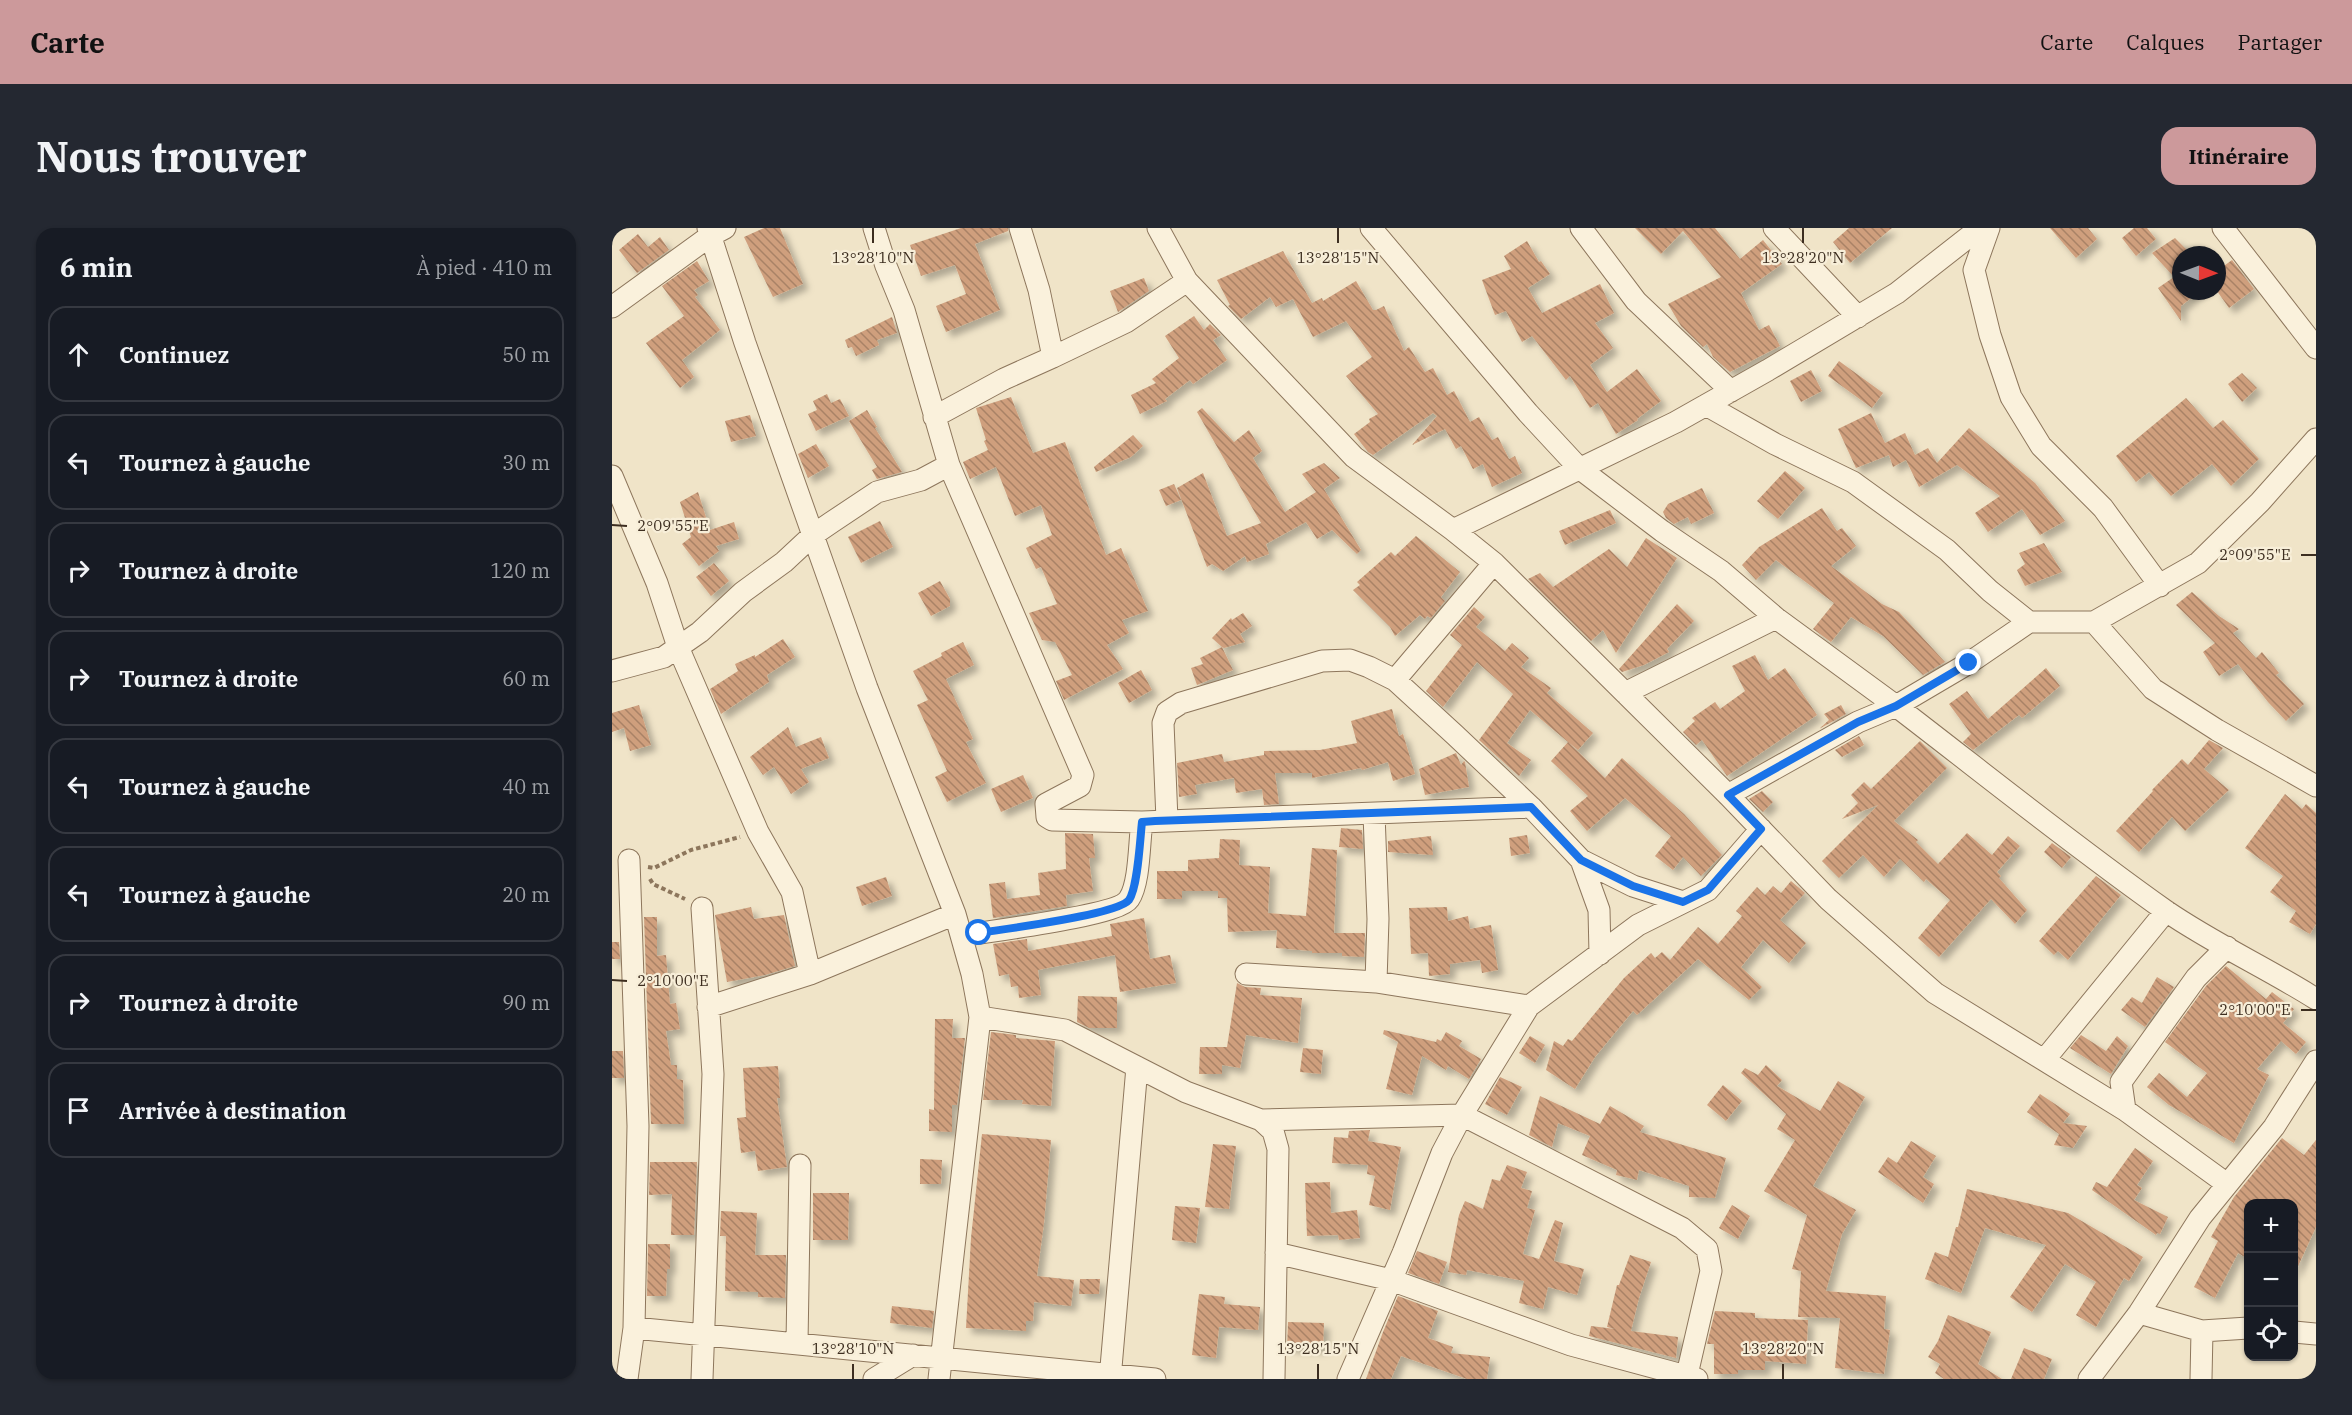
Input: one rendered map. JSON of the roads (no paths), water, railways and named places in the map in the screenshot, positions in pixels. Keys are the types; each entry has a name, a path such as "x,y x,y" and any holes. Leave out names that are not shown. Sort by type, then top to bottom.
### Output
{"street":[{"path":"874,228 904,310 949,465 1083,775 1080,786 1046,804 1047,817 1052,820 1142,822 1531,807"},
{"path":"1020,228 1039,290 1053,357"},
{"path":"1158,228 1187,281 1354,457 1494,563 1728,795 1828,899 1935,993 2125,1110 2227,1184"},
{"path":"1371,228 1528,413 1579,468 1662,531 1721,571 1776,618 2166,911 2211,940 2316,999"},
{"path":"1581,228 1636,301 1731,391"},
{"path":"1774,228 1858,317"},
{"path":"1453,530 1731,391 1897,293 1980,228"},
{"path":"1989,228 1974,270 1990,335 2012,397 2041,446 2103,508 2160,586"},
{"path":"2223,228 2316,348"},
{"path":"612,307 714,231 745,343 867,688 962,936 981,1017 939,1379"},
{"path":"934,417 1004,379 1126,322 1187,281"},
{"path":"1706,405 1775,444 1853,482 1947,550 1990,591 2029,622"},
{"path":"1728,795 1858,722 1896,706 1969,663 2029,622 2094,622 2198,563 2260,502 2316,439"},
{"path":"612,671 664,657 700,633 743,592 784,562 813,535 877,492 921,480 949,465"},
{"path":"612,476 657,583 678,648 758,832 792,892 810,974"},
{"path":"1395,680 1494,563"},
{"path":"1625,693 1776,618"},
{"path":"2094,622 2153,689 2217,730 2316,786"},
{"path":"1167,820 1163,723 1167,712 1181,703 1322,661 1350,660 1395,680 1531,807 1581,860 1633,886 1683,902"},
{"path":"1374,814 1378,919 1376,982"},
{"path":"962,936 1071,918 1119,907 1129,900 1135,882 1142,822"},
{"path":"1348,1379 1442,1153 1462,1115 1529,1006 1638,925 1708,890 1761,829"},
{"path":"1581,860 1599,910 1600,954"},
{"path":"627,1379 621,1354 634,1328 638,1126 633,863"},
{"path":"702,908 713,1074 702,1379"},
{"path":"2045,1059 2166,911"},
{"path":"708,1007 810,974 955,914"},
{"path":"2125,1110 2121,1082 2196,978 2227,947"},
{"path":"1246,975 1376,982 1529,1006"},
{"path":"981,1017 1065,1030 1186,1092 1261,1120 1462,1115 1682,1228 1707,1249 1711,1271 1690,1378 1570,1345 1391,1280 1276,1253"},
{"path":"2089,1379 2139,1313 2200,1218 2274,1127 2316,1061"},
{"path":"1111,1376 1137,1067"},
{"path":"1261,1120 1273,1131 1278,1149 1274,1379"},
{"path":"797,1343 800,1165"},
{"path":"2139,1313 2202,1330 2244,1328"},
{"path":"634,1328 1155,1379"},
{"path":"2201,1379 2202,1330"},
{"path":"2298,1332 2316,1334"},
{"path":"874,1379 913,1354"}]}
